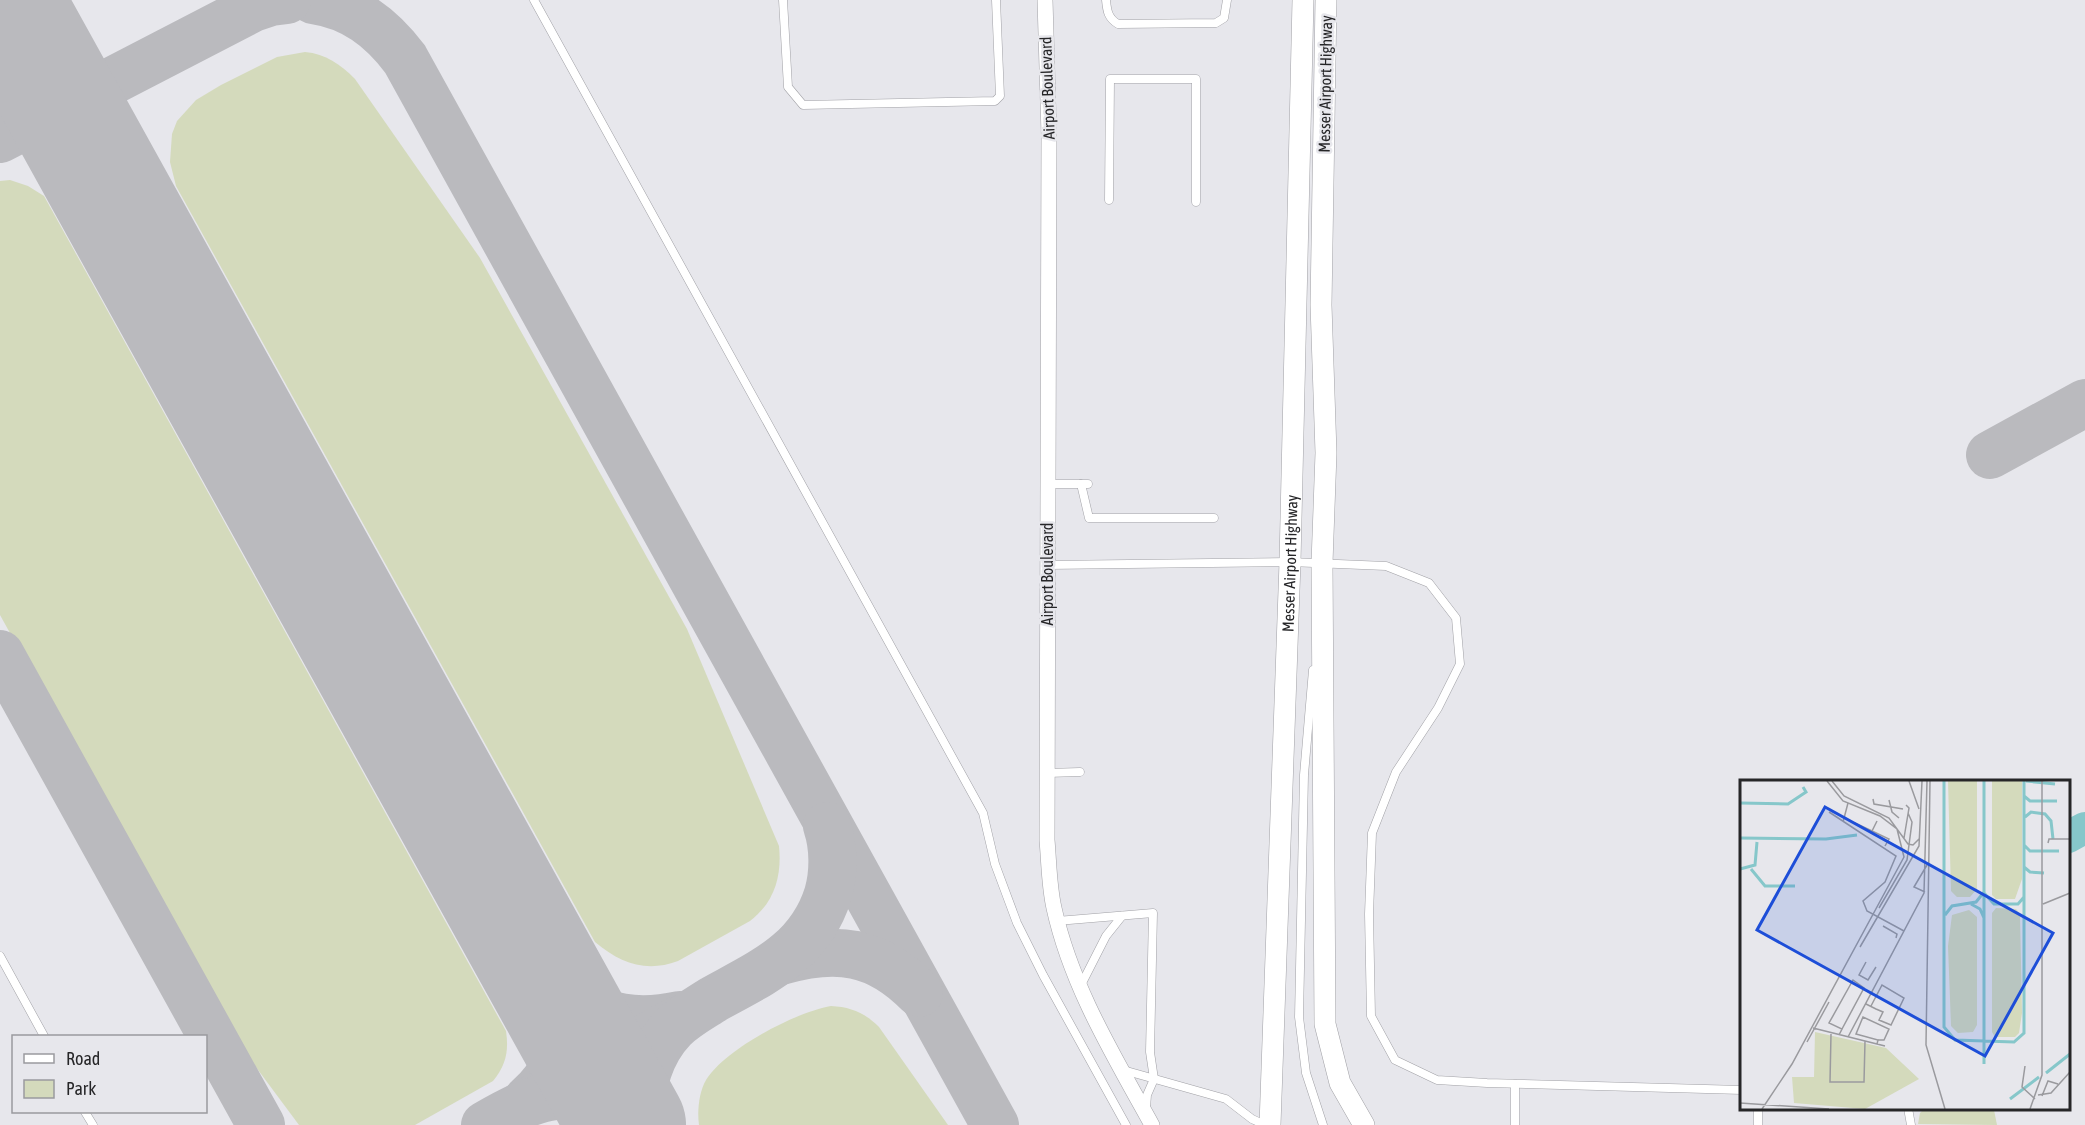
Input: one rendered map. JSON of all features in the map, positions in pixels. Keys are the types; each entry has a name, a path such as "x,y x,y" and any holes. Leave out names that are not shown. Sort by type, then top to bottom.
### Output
{"main road":[{"name":"Messer Airport Highway","path":"1270,1125 1290,562 1303,0"},
{"name":"Messer Airport Highway","path":"1326,0 1321,305 1326,453 1322,563 1325,1024 1340,1083 1364,1125"}],"street":[{"name":"Airport Boulevard","path":"1045,0 1049,135 1047,840 1053,907 1089,1009 1149,1119"}],"lane":[{"path":"534,0 983,813 995,864 1017,923 1043,975 1126,1125"},
{"path":"783,0 788,87 803,105 995,101 1000,96 996,0"},
{"path":"1106,0 1110,20 1118,24 1216,23 1224,18 1227,0"},
{"path":"1109,200 1110,79 1196,79 1196,202"},
{"path":"1048,484 1084,484 1089,518 1214,518"},
{"path":"1047,565 1290,562 1386,566 1429,583 1456,618 1460,664 1438,708 1396,771 1372,833 1369,914 1371,1016 1395,1060 1437,1080 1740,1090"},
{"name":"Messer Airport Highway","path":"1322,563 1304,775 1299,1017 1306,1073 1323,1125"},
{"path":"1047,773 1080,772"},
{"path":"1057,921 1153,913 1150,1052 1154,1079 1147,1095 1149,1119"},
{"path":"1080,986 1106,936 1122,916"},
{"path":"0,956 43,1035"},
{"path":"1121,1070 1226,1099 1251,1119 1265,1125"},
{"path":"1515,1084 1515,1125"},
{"path":"1908,1110 1911,1125"}],"green space":[{"path":"305,52 320,55 332,61 355,79 480,258 687,629 779,846 778,877 771,897 759,914 678,961 655,966 634,964 614,956 595,942 176,186 170,162 172,134 177,121 196,100 277,57"},
{"path":"10,180 28,186 44,196 506,1031 505,1058 493,1081 415,1125 299,1125 235,1039 0,615 0,181"},
{"path":"831,1006 857,1012 879,1027 948,1125 699,1125 699,1102 702,1090 715,1068 762,1034 799,1016"},
{"path":"1923,1110 1994,1110 1997,1125 1918,1124 1920,1113"}],"waterway":[{"path":"2070,836 2085,828"}],"taxiway":[{"path":"0,139 253,8 287,0"},
{"path":"313,0 341,7 365,20 386,37 405,59 995,1125"},
{"path":"1990,455 2085,403"},
{"path":"0,654 261,1125"},
{"path":"639,1125 641,1099 647,1073 664,1038 682,1020 698,1009 783,958 797,946 820,914 828,894 832,869 832,851 827,826"},
{"path":"781,961 820,953 855,955 887,968 919,993"},
{"path":"540,967 571,995 603,1012 638,1019 680,1015"},
{"path":"528,1099 546,1079 557,1057 562,1033 561,1006"},
{"path":"522,1105 678,1020"},
{"path":"485,1125 521,1106 555,1096 571,1096 588,1101 605,1110 623,1125"}],"runway":[{"path":"4,0 627,1125"}]}
